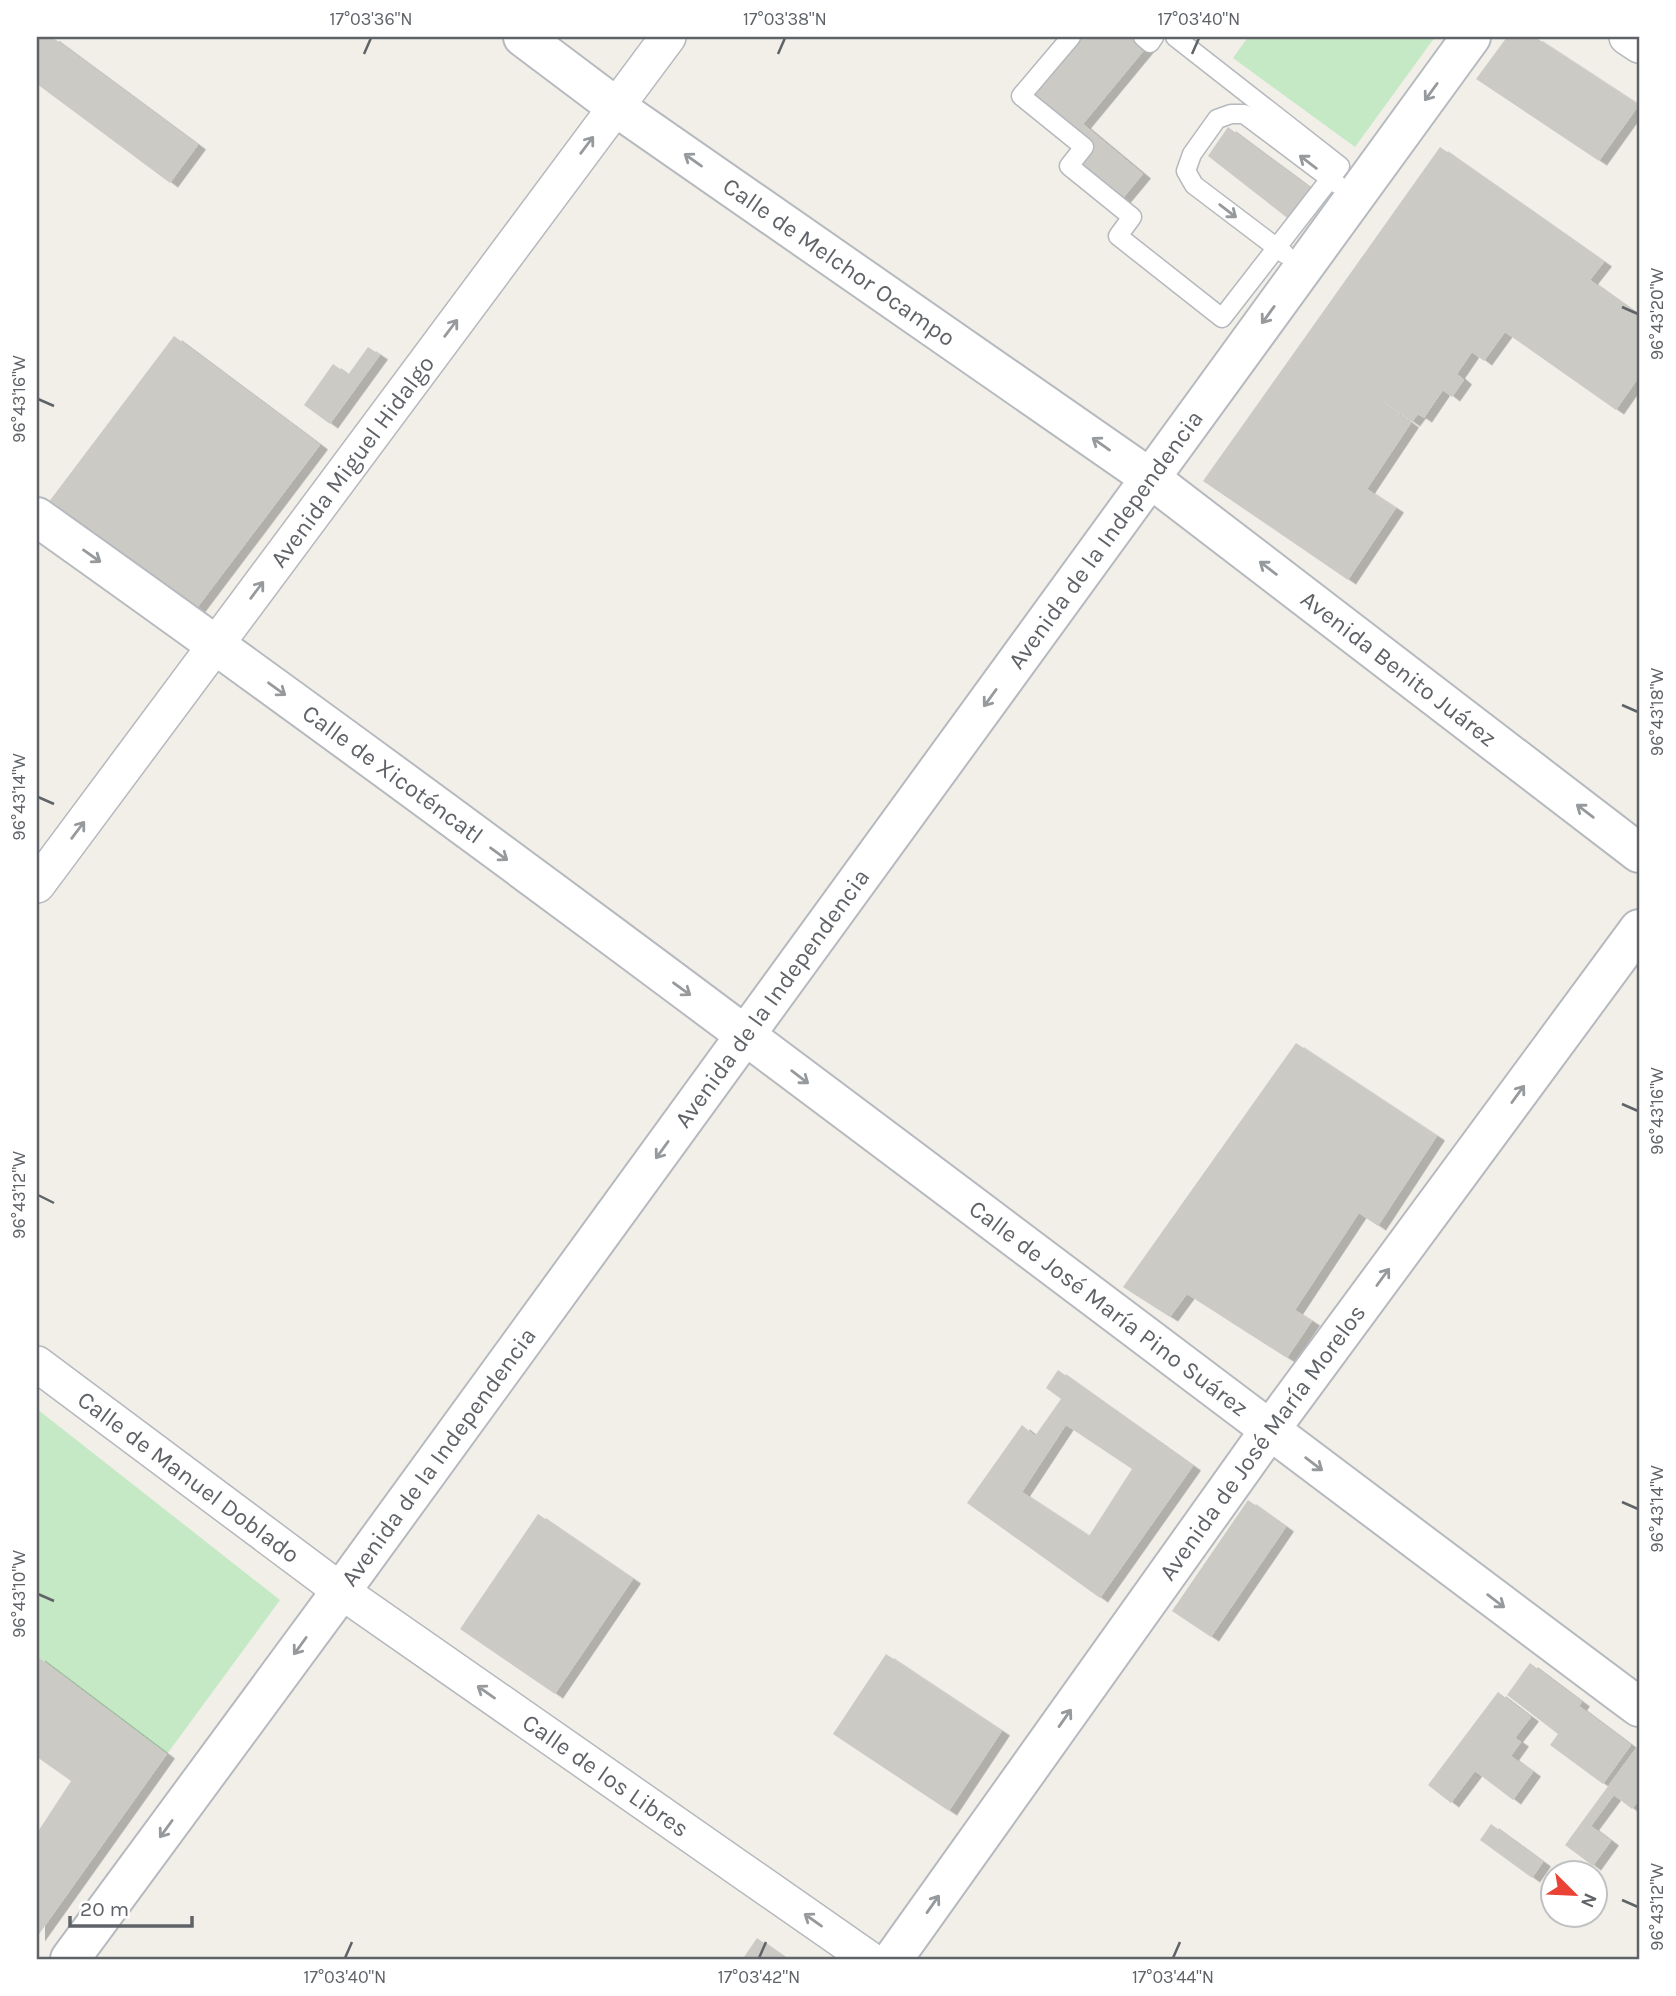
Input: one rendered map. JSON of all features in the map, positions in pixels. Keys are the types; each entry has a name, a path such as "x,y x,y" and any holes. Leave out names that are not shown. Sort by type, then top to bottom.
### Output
{"main road":[{"name":"Calle de Melchor Ocampo","path":"523,37 616,107 1153,480"},
{"name":"Avenida de la Independencia","path":"70,1959 1153,480 1297,262 1471,37"},
{"name":"Avenida Benito Juárez","path":"1153,480 1639,853"},
{"name":"Calle de Xicoténcatl","path":"37,517 217,645 746,1035"},
{"name":"Avenida de José María Morelos","path":"893,1959 1269,1431 1639,929"},
{"name":"Calle de José María Pino Suárez","path":"746,1035 1639,1707"}],"street":[{"name":"Avenida Miguel Hidalgo","path":"37,885 668,37"},
{"path":"1627,37 1639,45"},
{"name":"Calle de Manuel Doblado","path":"37,1364 341,1591"},
{"name":"Calle de los Libres","path":"341,1591 869,1959"}],"lane":[{"path":"1070,37 1021,96 1084,147 1069,166 1132,218 1118,236 1222,318 1297,262 1194,185 1186,171 1192,154 1217,119 1231,114 1244,114 1349,193"},
{"path":"1143,37 1150,43 1154,37"},
{"path":"1175,37 1340,166 1349,193"}],"green space":[{"path":"1248,37 1435,37 1355,147 1233,58"},
{"path":"37,1409 280,1600 167,1754 37,1656"}],"building":[{"path":"37,37 52,37 198,145 170,183 37,84"},
{"path":"1072,37 1142,37 1150,43 1083,124 1143,174 1118,204 1071,164 1086,147 1023,95"},
{"path":"1507,37 1535,37 1639,105 1599,161 1476,79"},
{"path":"1228,127 1317,193 1295,224 1208,156"},
{"path":"1440,147 1604,262 1590,280 1639,315 1639,377 1616,410 1505,332 1484,361 1472,352 1457,374 1464,380 1452,397 1443,390 1424,418 1418,414 1412,422 1342,372 1411,423 1367,489 1396,508 1348,580 1203,481"},
{"path":"174,336 320,445 191,616 45,507"},
{"path":"368,347 380,355 330,424 304,405 333,364 348,375"},
{"path":"1296,1043 1437,1136 1378,1226 1359,1213 1295,1310 1312,1321 1287,1358 1187,1294 1170,1317 1123,1287"},
{"path":"1058,1370 1193,1466 1100,1598 967,1503 1022,1425 1035,1436 1061,1399 1046,1388","holes":["1066,1425 1132,1469 1089,1536 1022,1492"]},
{"path":"1248,1500 1286,1527 1211,1637 1172,1611"},
{"path":"538,1514 633,1579 555,1694 460,1629"},
{"path":"886,1654 1002,1731 949,1811 833,1734"},
{"path":"37,1656 167,1754 37,1937 37,1833 71,1781 37,1757"},
{"path":"1530,1663 1582,1702 1579,1706 1631,1745 1603,1784 1550,1745 1558,1734 1507,1695"},
{"path":"1498,1692 1531,1717 1515,1738 1521,1742 1511,1756 1533,1772 1513,1800 1475,1771 1451,1803 1428,1785"},
{"path":"1636,1748 1639,1751 1639,1800 1632,1809 1614,1795 1591,1826 1611,1841 1597,1860 1585,1860 1565,1845"},
{"path":"1491,1824 1540,1860 1540,1866 1532,1878 1480,1840"},
{"path":"757,1938 787,1959 744,1957"}]}
